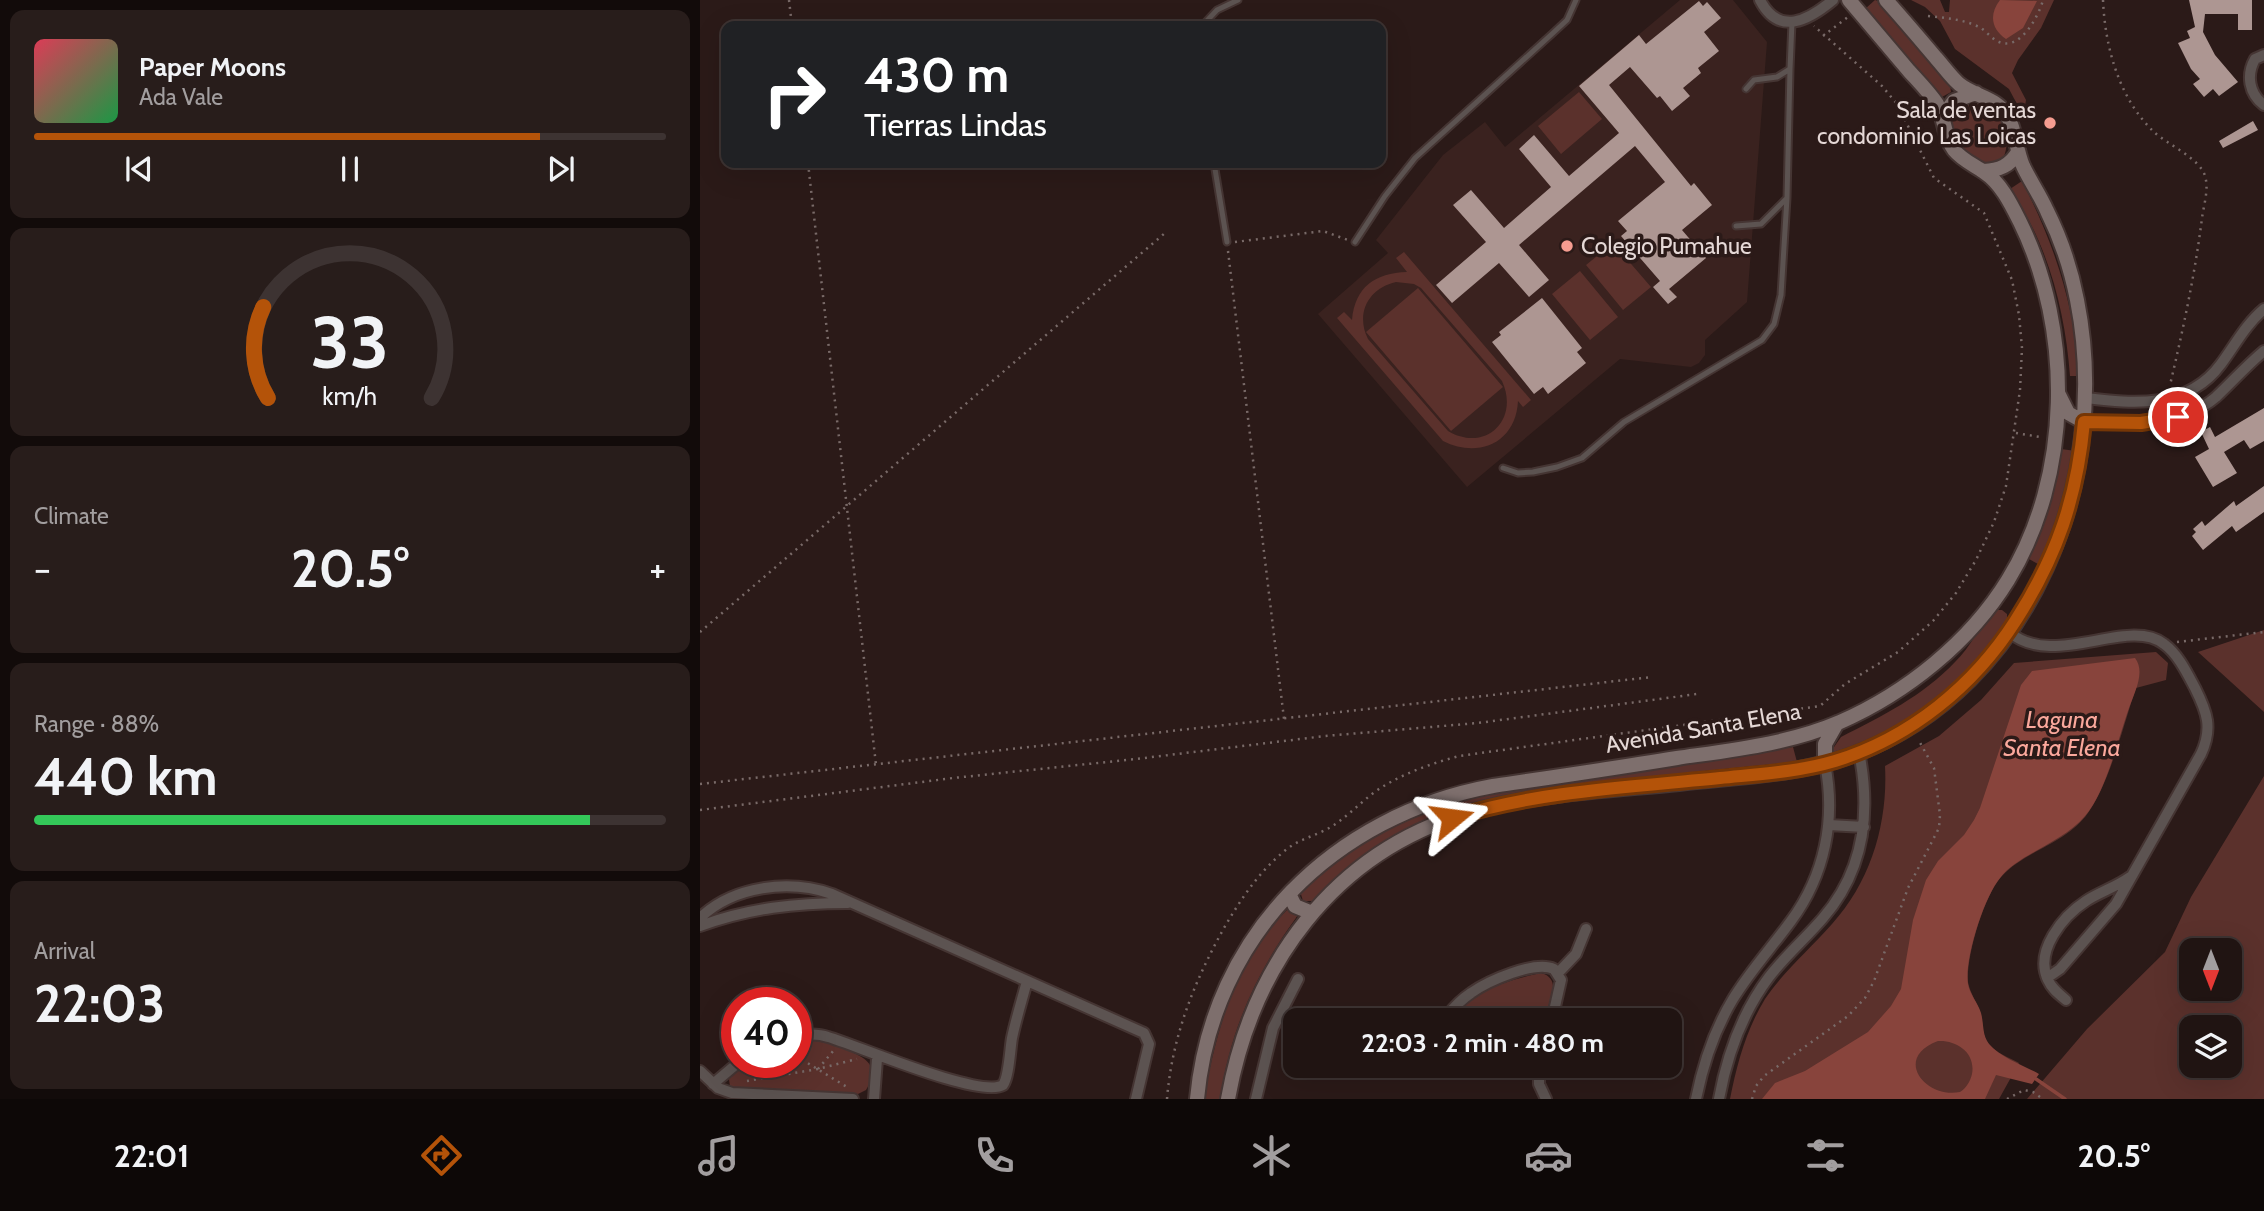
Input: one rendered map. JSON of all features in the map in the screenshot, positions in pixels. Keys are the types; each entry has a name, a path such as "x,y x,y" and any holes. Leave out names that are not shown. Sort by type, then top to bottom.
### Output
{"street":[{"path":"1760,0 1772,16 1792,22 1807,19 1833,0"},
{"name":"Avenida Santa Elena","path":"1197,1099 1206,1045 1227,984 1241,956 1289,894 1314,869 1351,841 1390,818 1437,799 1484,787 1743,749 1797,737 1837,723 1877,704 1923,672 1962,638 2001,592 2032,529 2049,473 2055,440 2057,390 2053,332 2037,262 2008,200 1996,181 1954,150 1942,117 1931,97 1849,0"},
{"name":"Avenida Santa Elena","path":"1228,1099 1239,1048 1262,988 1283,951 1312,913 1349,877 1379,854 1415,833 1472,812 1548,797 1790,771 1825,764 1859,752 1903,731 1941,704 1981,668 2009,632 2039,583 2068,513 2078,471 2084,422 2084,349 2071,274 2055,227 2018,152 2013,129 2004,111 1996,103 1954,79 1886,0"},
{"path":"2264,55 2255,59 2250,72 2251,90 2264,104"},
{"path":"1942,117 1954,101 1976,93"},
{"path":"1983,171 2000,169 2018,152"},
{"path":"2086,398 2150,403 2182,395 2209,377 2245,328 2264,309"},
{"path":"2057,390 2068,413 2084,422 2141,423 2188,414 2215,398 2264,351"},
{"path":"2015,568 2029,571 2039,583"},
{"path":"2001,592 2007,604 2022,611"},
{"path":"2009,632 2020,640 2039,646 2062,646 2141,636 2164,643 2181,663 2195,688 2208,722 2208,735 2201,754 2116,904 2060,969 2047,978"},
{"path":"1696,1099 1709,1051 1724,1016 1744,981 1806,897 1823,857 1829,825 1830,799 1825,744 1837,723"},
{"path":"1719,1099 1731,1050 1748,1011 1770,976 1838,899 1855,864 1864,827 1865,792 1859,752"},
{"path":"1829,825 1864,827"},
{"path":"2066,1000 2056,992 2047,978 2045,968 2046,957 2060,925 2089,899 2132,875"},
{"path":"700,918 733,896 770,888 812,888 832,894 1144,1033 1149,1044 1136,1099"},
{"path":"1289,894 1294,906 1312,913"},
{"path":"700,926 726,916 776,906 850,903"},
{"path":"1558,973 1576,954 1586,929"},
{"path":"1458,1008 1465,997 1493,981 1538,966 1549,967 1558,973 1561,984 1555,1008"},
{"path":"1256,1099 1273,1028 1298,979"},
{"path":"812,1034 839,1041 874,1058 944,1085 1002,1092 1014,1028 1027,981"},
{"path":"874,1058 874,1099"},
{"path":"700,1071 723,1091 732,1093 853,1099"},
{"path":"713,1084 721,1077"},
{"path":"1539,1078 1546,1099"}],"lane":[{"path":"1207,21 1217,10 1238,0"},
{"path":"1355,242 1385,195 1415,158 1567,20 1576,0"},
{"path":"1503,468 1518,473 1533,472 1582,458 1624,422 1762,340 1774,324 1781,295 1787,198 1792,22"},
{"path":"1746,89 1754,80 1777,77 1790,69"},
{"path":"1215,168 1227,242"},
{"path":"1736,226 1761,224 1787,198"}],"path":[{"path":"789,0 791,21"},
{"path":"1928,16 1954,19 1978,26 1998,42 2010,42 2030,28 2039,14 2043,0"},
{"path":"2103,0 2115,71 2126,95 2154,132 2201,166 2205,176 2207,191 2199,247 2168,392"},
{"path":"1824,36 1847,18"},
{"path":"1167,1099 1176,1042 1191,992 1247,890 1285,851 1332,826 1383,786 1434,764 1482,751 1820,706 1845,684 1898,652 1944,608 1976,560 1994,522 2006,486 2022,369 2019,314 2006,264 1987,217 1979,208 1934,178 1897,104 1807,19"},
{"path":"809,168 876,765"},
{"path":"1284,719 1227,242 1259,241 1323,231 1355,242"},
{"path":"700,632 1164,233"},
{"path":"2015,432 2042,437"},
{"path":"2164,643 2264,632"},
{"path":"700,784 1652,677"},
{"path":"700,810 1325,736 1478,723 1697,694"},
{"path":"1794,711 1797,737"},
{"path":"1752,1099 1756,1086 1764,1076 1848,1017 1865,998 1874,981 1908,888 1939,828 1934,768 1918,739"},
{"path":"818,1069 839,1041"},
{"path":"740,1082 874,1058"},
{"path":"812,1065 847,1087"},
{"path":"2007,1099 2024,1090 2043,1099"}],"shaded area":[{"name":"Colegio Pumahue","path":"1680,0 1733,0 1767,42 1747,302 1705,340 1705,355 1699,363 1691,367 1620,359 1467,487 1318,314 1388,253 1376,240 1443,155 1485,122 1505,147"},
{"path":"1875,0 1881,2 1950,84 1951,92 1942,97 1938,95 1869,14 1865,9"},
{"path":"1911,0 1940,0 1945,12 1949,12 1950,0 2054,0 2041,28 2012,73 2026,100 2025,106 2019,108 2009,89 1955,49 1940,21 1925,7"},
{"path":"1579,92 1602,119 1561,154 1538,126"},
{"path":"1973,101 1991,109 2002,123 2007,140 2003,159 1993,162 1972,157 1957,140 1953,130 1954,109"},
{"path":"2022,181 2044,228 2061,276 2073,325 2079,376 2070,376 2059,302 2044,255 2035,232 2010,189"},
{"path":"1613,243 1651,287 1623,310 1586,265"},
{"path":"1404,252 1531,400 1523,407 1518,401 1516,416 1510,428 1493,444 1469,448 1443,441 1337,318 1344,312 1352,320 1357,299 1376,279 1407,272 1396,258","holes":["1396,282 1414,284 1421,288 1502,381 1506,395 1503,420 1496,429 1486,435 1462,437 1448,431 1368,339 1363,320 1364,311 1372,296 1378,290"]},
{"path":"1580,271 1618,317 1590,340 1552,294"},
{"path":"1418,288 1503,387 1451,431 1366,332"},
{"path":"2061,449 2076,451 2064,503 2044,558 2038,564 2029,559 2050,502"},
{"path":"1996,610 2007,614 2007,620 1975,663 1951,687 1903,723 1867,742 1833,753 1841,737 1901,704 1943,674 1961,656"},
{"path":"2264,630 2264,712 2198,652"},
{"path":"2156,652 2168,663 2166,680 2136,688 2103,786 2088,813 2069,832 2022,860 2002,876 1989,897 1977,927 1968,982 1980,1012 1984,1036 1998,1052 2019,1063 1999,1099 1730,1099 1743,1048 1765,999 1846,907 1867,870 1880,830 1885,766 1939,736 1981,700 2014,663"},
{"path":"1793,747 1797,762 1610,783 1510,798 1453,810 1417,823 1388,839 1354,864 1312,901 1303,901 1300,891 1326,868 1362,842 1419,813 1472,797"},
{"path":"2264,776 2264,1099 2027,1099 2087,1029 2165,952 2191,897"},
{"path":"1288,909 1293,909 1298,915 1270,958 1247,1002 1231,1048 1220,1099 1204,1099 1222,1022 1241,973 1254,950"},
{"path":"1541,973 1548,976 1553,987 1548,1008 1462,1008 1473,997 1508,982"},
{"path":"812,1039 845,1049 865,1059 872,1074 866,1090 858,1094 730,1087 729,1079 812,1078"}],"water":[{"path":"2000,0 2037,1 2023,28 2006,39 1997,31 1993,21 1996,5"},
{"name":"Laguna Santa Elena","path":"2135,658 2139,670 2136,689 2111,765 2092,806 2075,826 2018,862 2000,878 1988,899 1972,945 1968,984 1981,1013 1987,1041 2012,1061 2039,1074 2032,1084 1996,1075 1985,1099 1762,1099 1775,1083 1805,1071 1868,1032 1891,1006 1901,989 1913,920 1926,880 1938,861 1964,835 1974,820 2021,685 2032,671","holes":["1938,1041 1964,1049 1971,1060 1971,1077 1960,1092 1947,1093 1936,1089 1919,1076 1916,1066 1917,1057 1924,1048"]}],"building":[{"path":"2189,0 2252,0 2252,30 2238,30 2238,14 2205,14 2203,32 2215,55 2238,82 2219,96 2213,89 2204,97 2193,84 2200,79 2191,69 2178,43 2190,38 2187,31 2195,27"},
{"path":"1699,1 1703,6 1707,2 1721,18 1704,32 1719,51 1698,68 1701,73 1683,88 1690,96 1672,111 1630,67 1609,85 1691,186 1694,183 1712,205 1682,230 1706,258 1669,289 1677,297 1668,304 1653,287 1660,281 1621,236 1627,231 1618,221 1665,182 1635,146 1519,245 1549,280 1529,297 1499,263 1452,303 1436,285 1486,242 1453,205 1471,190 1504,228 1551,187 1519,149 1534,135 1569,176 1619,133 1579,86 1639,35 1646,44"},
{"path":"2253,121 2258,130 2223,148 2219,141"},
{"path":"1542,298 1582,348 1577,352 1586,363 1548,394 1543,387 1534,394 1492,342 1501,335 1499,332"},
{"path":"2264,408 2264,441 2250,449 2244,440 2224,452 2237,473 2213,487 2195,457 2209,449 2201,432 2210,427 2215,437"},
{"path":"2264,486 2264,512 2236,532 2232,526 2203,550 2192,536 2196,532 2193,529 2202,521 2205,526 2234,501 2236,506"}],"waterway":[{"path":"2036,1079 2065,1099"}],"place":[{"name":"Sala de ventas condominio Las Loicas","path":"2050,123"},
{"name":"Colegio Pumahue","path":"1567,246"}],"route":[{"path":"1452,818 1497,806 1548,797 1813,767 1859,752 1903,731 1923,719 1981,668 2031,598 2050,561 2068,513 2078,471 2084,422 2141,423 2178,417"}]}
